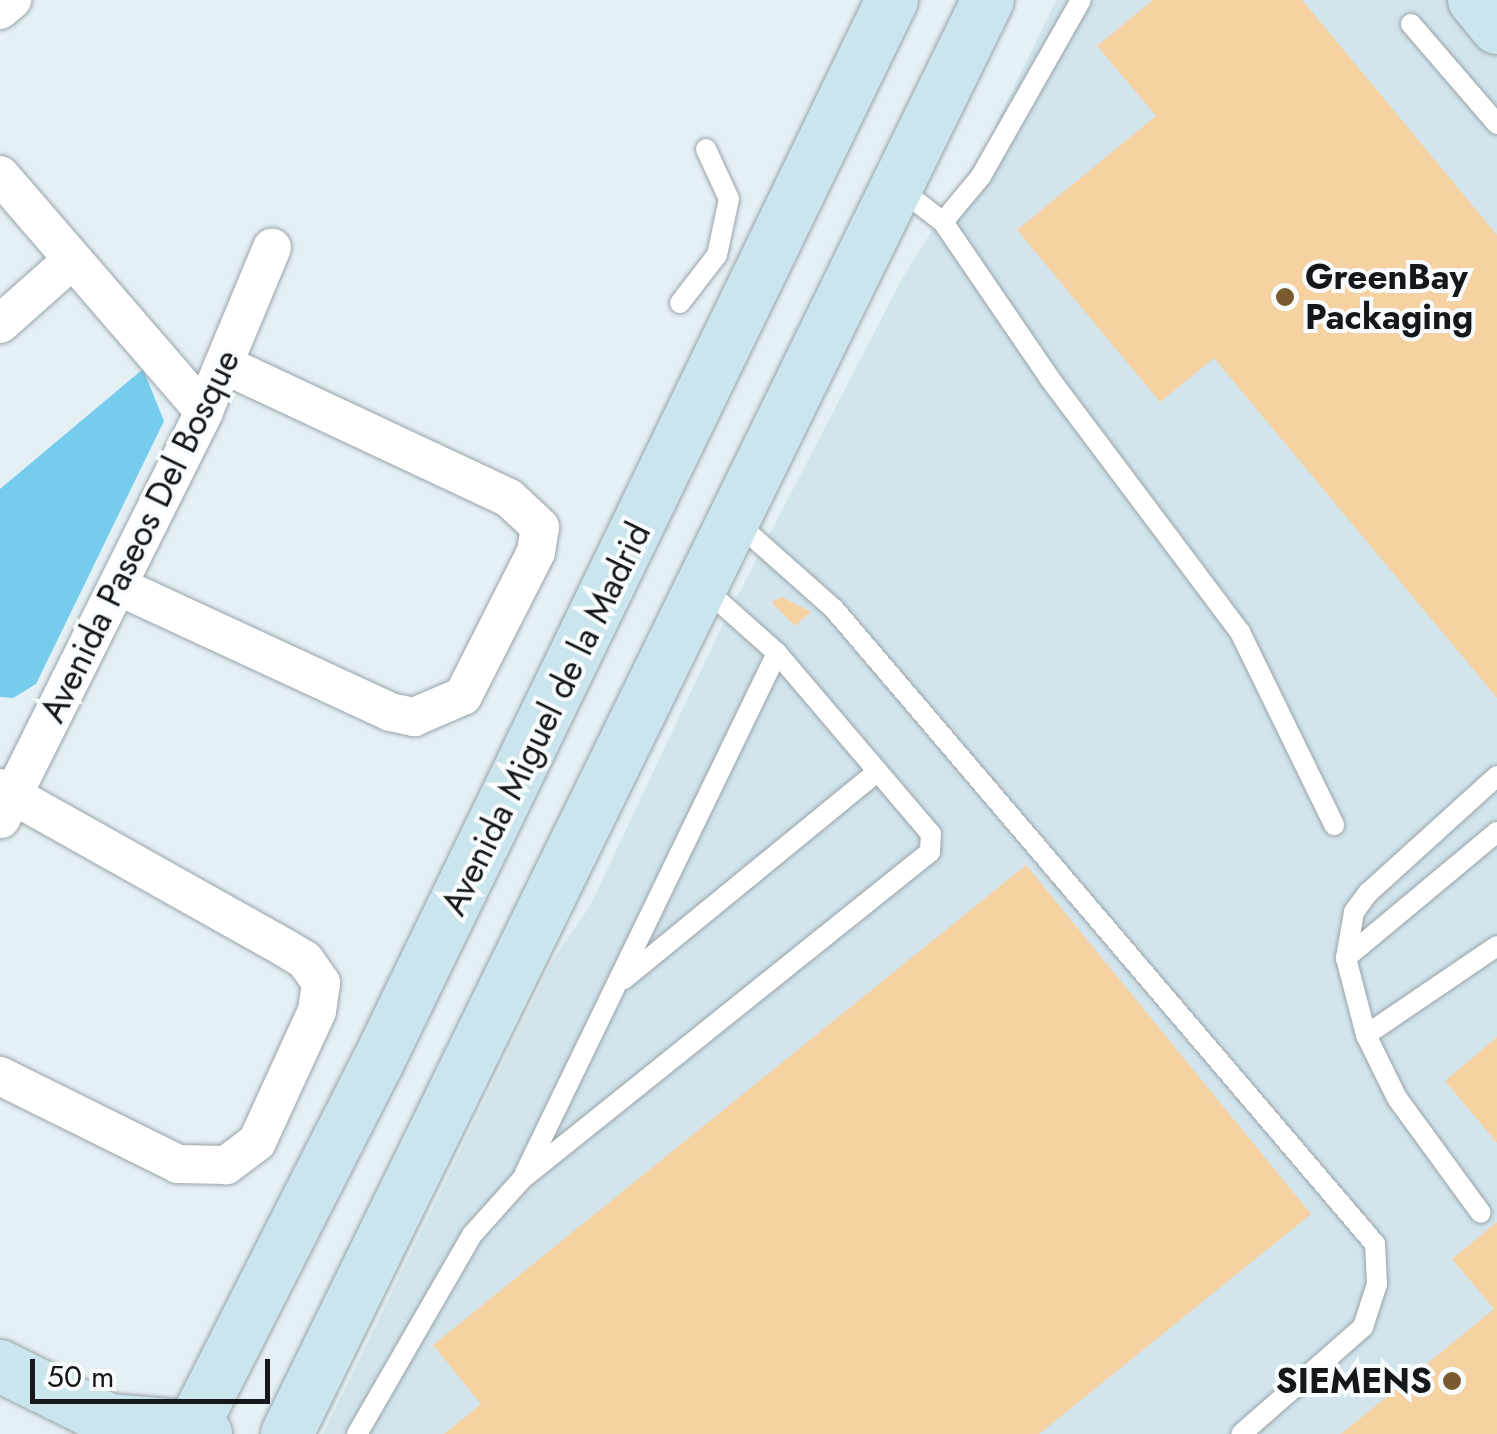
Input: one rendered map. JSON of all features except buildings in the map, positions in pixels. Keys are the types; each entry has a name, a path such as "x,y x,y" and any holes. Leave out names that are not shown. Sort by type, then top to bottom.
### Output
{"main road":[{"name":"Avenida Miguel de la Madrid","path":"196,1432 892,0"},
{"path":"287,1434 894,184 988,0"},
{"path":"1474,0 1497,28"},
{"path":"0,1366 115,1427 196,1432"}],"street":[{"path":"0,10 12,0"},
{"path":"0,175 204,411"},
{"name":"Avenida Paseos Del Bosque","path":"4,803 120,587 225,365 272,248"},
{"path":"0,324 72,261"},
{"path":"120,587 390,712 414,717 463,696 536,552 540,527 508,498 225,365"},
{"path":"0,1076 178,1164 226,1165 258,1142 317,1011 321,982 315,970 285,948 4,803"}],"lane":[{"path":"944,222 981,176 1081,0"},
{"path":"1411,24 1497,124"},
{"path":"680,303 718,255 729,200 706,149"},
{"path":"894,184 944,222 1050,378 1240,632 1334,824"},
{"path":"731,518 834,610 1375,1244 1377,1284 1362,1326 1241,1434"},
{"path":"357,1434 472,1235 522,1179 930,852 931,834 777,653 699,584"},
{"path":"522,1179 777,653"},
{"path":"619,984 878,772"},
{"path":"1481,1213 1397,1098 1366,1035 1346,958 1354,912 1368,893 1497,776"},
{"path":"1346,958 1497,832"},
{"path":"1366,1035 1497,946"}],"shaded area":[{"path":"1056,0 1497,0 1497,1434 323,1434 554,958 590,906 721,628 903,277 986,145"},
{"path":"143,369 164,421 36,684 13,698 0,697 0,489"}],"place":[{"name":"GreenBay Packaging","path":"1285,297"},
{"name":"SIEMENS","path":"1452,1381"}]}
